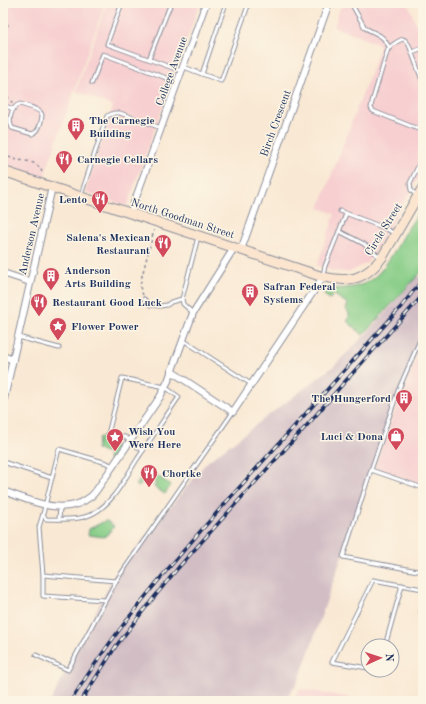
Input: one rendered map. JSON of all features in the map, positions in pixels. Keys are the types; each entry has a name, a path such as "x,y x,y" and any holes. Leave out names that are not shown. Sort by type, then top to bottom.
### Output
{"main road":[{"name":"North Goodman Street","path":"3,171 323,277 344,280 358,277"},
{"name":"Circle Street","path":"358,277 371,270 381,258 423,187"}],"street":[{"name":"College Avenue","path":"130,214 206,3"},
{"name":"Birch Crescent","path":"3,491 50,506 70,507 81,503 90,497 98,488 160,397 168,381 192,313 238,249 329,3"},
{"name":"Anderson Avenue","path":"3,403 52,187"},
{"path":"3,273 30,282"},
{"path":"171,371 233,412 323,277"},
{"path":"3,356 13,360"}],"lane":[{"path":"3,10 5,3"},
{"path":"122,3 107,44 149,59 222,81 249,3"},
{"path":"149,59 171,3"},
{"path":"202,74 226,3"},
{"path":"351,3 365,28 383,38 390,48"},
{"path":"423,83 409,45 403,39 396,42 390,48 371,108 373,111 423,130"},
{"path":"412,52 423,48"},
{"path":"92,83 103,54 177,82"},
{"path":"20,104 40,111 42,118 36,133 32,134 12,128 10,120 16,105 20,104"},
{"path":"3,105 14,109"},
{"path":"81,197 107,116 114,113 120,113 161,128"},
{"path":"418,196 411,190 410,183 423,156"},
{"path":"340,211 396,234"},
{"path":"323,277 325,266 346,214"},
{"path":"339,231 364,244 381,258"},
{"path":"192,313 183,304 182,299 198,236"},
{"path":"144,298 150,305 160,306 182,299"},
{"path":"423,333 398,391 343,557 423,572"},
{"path":"18,337 59,348"},
{"path":"183,340 251,384"},
{"path":"43,514 46,519 75,519 85,517 101,508 115,494 144,451 179,397 165,387 122,378 108,434 125,437 144,451"},
{"path":"36,655 68,670 116,581 233,412"},
{"path":"105,600 43,596 43,575 39,527 59,449 113,466"},
{"path":"3,462 52,478"},
{"path":"371,470 423,488"},
{"path":"59,519 60,507"},
{"path":"43,575 116,581"},
{"path":"360,667 332,662 374,580 423,589"},
{"path":"387,638 402,585"},
{"path":"423,599 421,613 423,613"}],"path":[{"path":"3,37 8,25 4,22"},
{"path":"3,92 9,100 16,105"},
{"path":"3,154 16,159 32,162 40,168 42,172"},
{"path":"144,298 140,287 141,280 154,230"}],"shaded area":[{"path":"3,3 105,3 44,177 9,166 3,166"},
{"path":"107,3 200,3 127,206 85,192 113,106 76,91"},
{"path":"355,3 408,3 423,43 423,169 373,256 367,263 350,272 333,271 317,265 335,214 319,208 381,45 334,27 340,8"},
{"path":"418,276 423,279 423,334 371,470 299,680 284,701 51,701 115,574 207,462 334,366 369,331"},
{"path":"423,343 423,485 374,468 408,377"},
{"path":"301,689 368,701 291,701"}],"green space":[{"path":"423,205 423,270 363,335 347,321 349,314 346,309 348,304 333,294 330,299 324,295 324,292 328,288 356,286 371,280 377,275 387,262"},
{"path":"99,437 104,438 103,444 118,447 119,442 122,442 123,446 113,459 108,459 109,453 96,449"},
{"path":"147,469 171,485 165,494 154,487 156,483 147,476 139,487 136,485"},
{"path":"105,521 114,526 109,533 104,537 88,535 89,529"}],"railway":[{"path":"71,701 108,645 149,592 215,515 400,308 423,279"},
{"path":"81,701 116,646 178,568 423,295"}],"place":[{"name":"The Carnegie Building","path":"76,141"},
{"name":"Carnegie Cellars","path":"64,174"},
{"name":"Lento","path":"100,214"},
{"name":"Salena's Mexican Restaurant","path":"163,258"},
{"name":"Anderson Arts Building","path":"51,291"},
{"name":"Safran Federal Systems","path":"250,307"},
{"name":"Restaurant Good Luck","path":"39,317"},
{"name":"Flower Power","path":"58,341"},
{"name":"The Hungerford","path":"404,413"},
{"name":"Luci & Dona","path":"396,451"},
{"name":"Wish You Were Here","path":"115,452"},
{"name":"Chortke","path":"149,488"}]}
